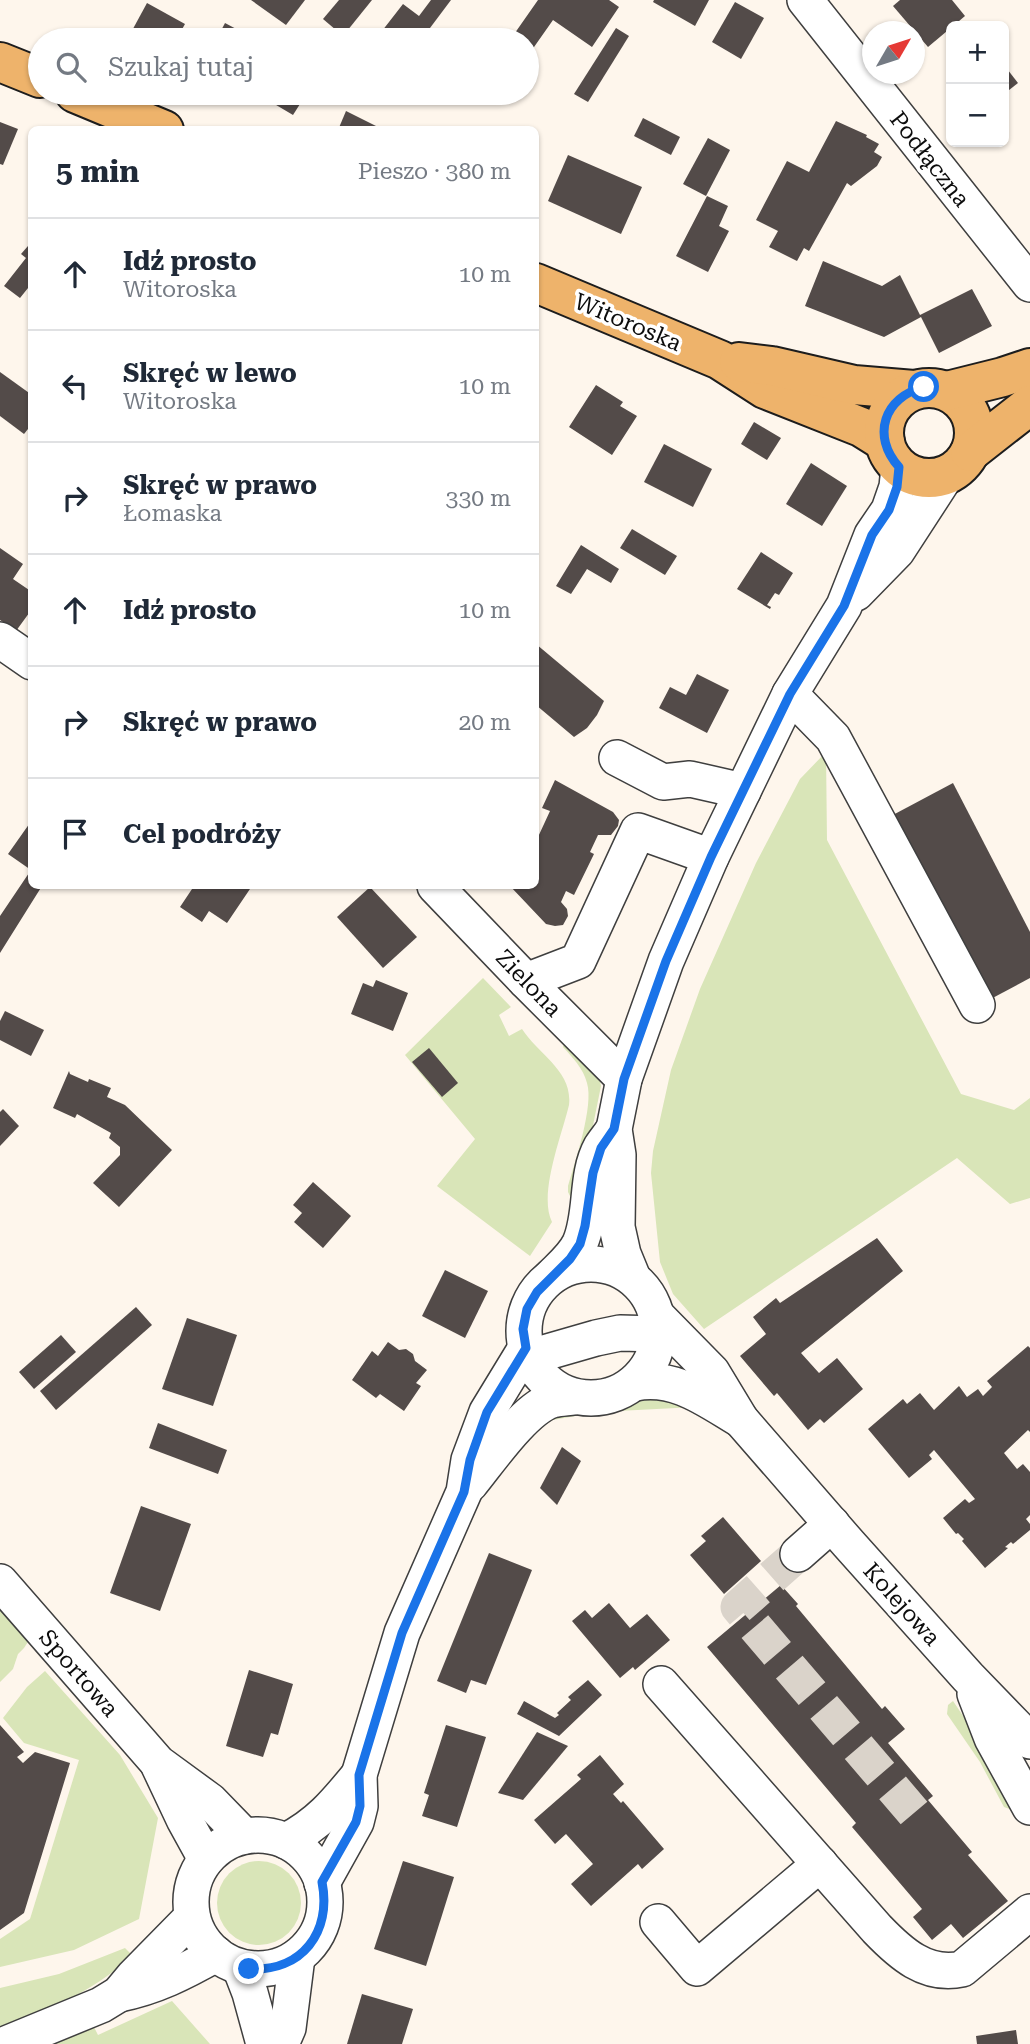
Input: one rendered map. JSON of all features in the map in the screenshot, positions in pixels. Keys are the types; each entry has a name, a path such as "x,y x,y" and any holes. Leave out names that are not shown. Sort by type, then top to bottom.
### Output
{"main road":[{"path":"0,62 28,73"},
{"path":"104,105 154,126"},
{"name":"Witoroska","path":"539,284 720,360 765,389 861,427 917,476 927,478 959,463"},
{"name":"Witoroska","path":"720,360 772,366 854,385 930,390"},
{"name":"Witoroska","path":"892,455 885,424 891,407 905,394 1003,377 1030,368"},
{"path":"930,390 957,396 972,416 974,429 959,463"},
{"path":"959,463 1030,405"}],"street":[{"name":"Podłączna","path":"805,0 1030,284"},
{"path":"574,1397 543,1379 528,1353 523,1329 527,1309 537,1292 570,1259 580,1244 593,1173 601,1148 614,1129 624,1079 666,961 711,857 790,694 844,606 872,535 889,510 897,487 892,455"},
{"path":"844,606 897,551 959,463"},
{"path":"0,640 28,659"},
{"path":"790,694 833,738 977,1005"},
{"path":"617,758 663,782 690,779 743,791"},
{"path":"526,981 578,961 638,831 711,857"},
{"name":"Zielona","path":"438,889 624,1079"},
{"name":"Kolejowa","path":"614,1129 618,1155 617,1227 623,1254 632,1276 650,1300 657,1325 712,1373 741,1420 968,1678 992,1738 1030,1807"},
{"path":"551,1277 562,1270 588,1264 614,1268 632,1276"},
{"path":"322,1882 356,1822 360,1806 359,1775 402,1633 464,1492 470,1460 487,1412 528,1353 657,1325 651,1361 635,1383 616,1394 596,1399 574,1397 552,1400 538,1407 524,1419 464,1492"},
{"name":"Kolejowa","path":"635,1383 660,1380 673,1383 741,1420"},
{"path":"798,1554 832,1524"},
{"name":"Sportowa","path":"0,1582 158,1763 210,1801 244,1836"},
{"path":"968,1678 1030,1741"},
{"path":"661,1684 890,1943 922,1966 951,1971 962,1969 1030,1912"},
{"name":"Sportowa","path":"158,1763 206,1859"},
{"path":"286,1841 328,1813 359,1775"},
{"path":"119,1994 142,1990 228,1960 269,1968 297,1957 309,1946 318,1932 324,1916 325,1899 322,1882 309,1857 286,1841 265,1835 244,1836 219,1846 206,1859 192,1886 192,1917 201,1937 228,1960 250,1993 264,2044"},
{"path":"658,1922 697,1968 820,1864"},
{"path":"6,2044 101,2005 119,1994 192,1917"},
{"path":"281,2044 288,2028 297,1957"}],"green space":[{"path":"826,752 827,840 961,1094 1014,1110 1030,1098 1030,1198 1010,1204 957,1158 704,1329 673,1294 660,1262 651,1173 653,1151 671,1070 700,989 756,863 800,779"},
{"path":"483,978 511,1007 499,1015 509,1036 522,1029 560,1073 569,1093 569,1105 549,1181 548,1210 552,1222 530,1256 437,1186 475,1139 405,1055"},
{"path":"566,1037 599,1076 601,1086 574,1204 568,1186 583,1134 588,1093 583,1073 563,1047"},
{"path":"657,1397 696,1407 598,1412 536,1423 574,1410 604,1409 638,1399"},
{"path":"0,1598 33,1634 18,1654 13,1669 0,1682"},
{"path":"45,1671 120,1755 158,1818 139,1919 74,1950 0,1967 0,1939 30,1919 79,1760 24,1743 3,1718 27,1687"},
{"path":"953,1701 986,1750 1012,1810 1004,1807 980,1762 947,1714 948,1705"},
{"path":"251,1861 267,1861 283,1868 294,1879 301,1895 298,1919 289,1933 267,1945 251,1945 235,1938 224,1927 217,1911 217,1895 224,1879 235,1868"},
{"path":"125,1948 133,1956 101,1981 54,2007 0,2031 0,1988 59,1974"},
{"path":"172,2001 210,2044 50,2044 94,2027 98,2035"}],"building":[{"path":"251,0 305,0 286,25"},
{"path":"339,0 372,0 349,28 334,28 323,19"},
{"path":"431,0 451,0 430,28 384,28 403,4 419,16"},
{"path":"538,0 609,0 619,7 592,47 553,20 539,40 539,28 518,28"},
{"path":"709,0 695,26 653,2"},
{"path":"900,0 952,0 965,16 959,21 946,21 946,32 928,47 925,43 925,21 906,21 893,6"},
{"path":"735,2 764,18 741,59 712,42"},
{"path":"147,3 185,24 183,28 133,28"},
{"path":"616,28 629,36 588,102 574,94"},
{"path":"1009,71 1018,83 1009,90"},
{"path":"276,105 299,105 293,115"},
{"path":"346,111 376,126 340,126"},
{"path":"643,118 680,137 671,155 634,136"},
{"path":"836,121 867,135 866,137 879,144 874,152 882,157 877,166 851,186 847,183 809,251 804,248 797,261 769,247 778,231 756,220 787,161 809,172"},
{"path":"0,122 18,129 3,165 0,164"},
{"path":"708,138 730,150 706,196 683,184"},
{"path":"568,155 642,187 621,234 548,201"},
{"path":"707,196 728,206 719,226 729,231 708,272 676,256"},
{"path":"28,246 28,288 20,298 4,286 26,258 21,254"},
{"path":"823,261 882,286 900,275 920,315 972,289 992,326 939,353 921,317 884,337 805,306"},
{"path":"0,372 28,392 28,429 24,434 0,416"},
{"path":"596,385 623,402 620,406 637,416 612,455 569,427"},
{"path":"754,422 781,438 767,460 741,444"},
{"path":"664,444 712,469 693,507 644,482"},
{"path":"811,463 847,486 822,526 786,504"},
{"path":"632,529 677,556 665,575 620,548"},
{"path":"581,545 619,569 611,583 587,569 571,594 556,586"},
{"path":"0,548 23,564 13,579 28,589 28,614 16,631 0,620"},
{"path":"761,552 793,573 779,595 775,593 767,605 770,609 737,589"},
{"path":"539,647 604,701 587,728 574,737 539,708"},
{"path":"697,674 729,690 707,733 659,708 670,687 686,695"},
{"path":"555,780 613,812 619,820 611,835 598,835 590,852 594,854 574,895 566,891 561,902 567,909 568,916 563,925 546,924 513,889 539,889 539,835 550,811 542,808"},
{"path":"953,783 1030,932 1030,978 987,1001 891,816"},
{"path":"28,826 28,868 8,854"},
{"path":"28,874 28,889 40,889 0,953 0,916"},
{"path":"192,889 250,889 227,923 209,911 202,922 180,907"},
{"path":"368,889 372,889 417,937 383,968 337,917"},
{"path":"376,980 408,993 393,1031 351,1014 363,983 373,987"},
{"path":"5,1011 44,1030 31,1056 0,1040 0,1021"},
{"path":"429,1048 458,1083 442,1097 412,1062"},
{"path":"69,1071 88,1082 89,1079 111,1088 107,1097 125,1105 172,1150 119,1207 93,1183 120,1155 120,1147 109,1138 111,1133 77,1114 75,1118 53,1108"},
{"path":"3,1109 19,1126 0,1146 0,1112"},
{"path":"313,1182 351,1216 323,1248 294,1222 302,1213 293,1205"},
{"path":"877,1238 903,1271 801,1353 819,1373 837,1358 863,1389 824,1423 820,1419 808,1430 777,1393 774,1396 740,1356 766,1334 753,1317 776,1298 780,1303"},
{"path":"445,1270 488,1291 465,1338 422,1316"},
{"path":"136,1307 152,1325 56,1410 40,1391"},
{"path":"187,1318 237,1335 213,1406 162,1389"},
{"path":"61,1335 76,1352 34,1389 19,1372"},
{"path":"388,1342 399,1350 406,1349 413,1354 415,1361 427,1370 416,1383 421,1386 404,1411 380,1394 376,1398 352,1380 372,1351 378,1356"},
{"path":"1028,1346 1030,1432 1028,1430 1004,1453 1017,1469 1023,1464 1030,1472 1030,1515 1026,1519 1030,1530 1005,1547 1008,1548 985,1568 962,1541 964,1539 956,1534 943,1518 965,1499 969,1503 975,1499 934,1450 929,1455 932,1459 909,1478 868,1429 903,1399 907,1404 920,1393 934,1410 959,1386 967,1397 978,1389 983,1396 992,1387 987,1381"},
{"path":"158,1423 227,1450 218,1474 149,1448"},
{"path":"562,1447 581,1461 557,1505 540,1488"},
{"path":"141,1506 191,1524 160,1611 110,1593"},
{"path":"723,1517 761,1561 724,1594 690,1555 706,1541 701,1536"},
{"path":"489,1553 532,1570 486,1685 471,1680 466,1693 437,1681"},
{"path":"781,1585 882,1709 885,1706 905,1729 888,1743 933,1796 928,1800 972,1852 968,1855 1008,1901 963,1938 951,1924 932,1940 913,1917 922,1909 852,1827 856,1823 707,1647"},
{"path":"609,1603 630,1628 647,1614 670,1640 635,1670 633,1667 620,1678 572,1621 585,1610 592,1618"},
{"path":"249,1670 293,1684 278,1735 271,1733 263,1757 226,1746"},
{"path":"588,1680 602,1695 559,1736 517,1714 524,1701 555,1718 571,1700 568,1697"},
{"path":"0,1725 24,1752 17,1757 23,1763 35,1752 70,1763 24,1913 0,1930"},
{"path":"446,1725 486,1737 457,1827 422,1816 429,1795 424,1793"},
{"path":"537,1732 568,1746 523,1800 498,1793"},
{"path":"600,1755 624,1784 613,1794 621,1803 623,1801 664,1849 642,1869 638,1864 591,1906 571,1884 593,1864 566,1834 555,1844 534,1820 581,1779 577,1775"},
{"path":"403,1861 454,1877 426,1966 374,1949"},
{"path":"362,1994 413,2009 402,2044 347,2044"},
{"path":"1016,2030 1018,2044 977,2044 976,2036"}],"tunnel":[{"path":"798,1554 738,1607 914,1813"}],"route":[{"path":"249,1969 269,1968 288,1962 309,1946 318,1932 324,1916 322,1882 356,1822 360,1806 359,1775 402,1633 464,1492 470,1460 487,1412 526,1348 523,1329 527,1309 537,1292 570,1259 580,1244 593,1173 601,1148 614,1129 624,1079 666,961 711,857 790,694 844,606 872,535 889,510 897,487 899,467 888,452 885,442 887,415 891,407 905,394 924,387"}]}
